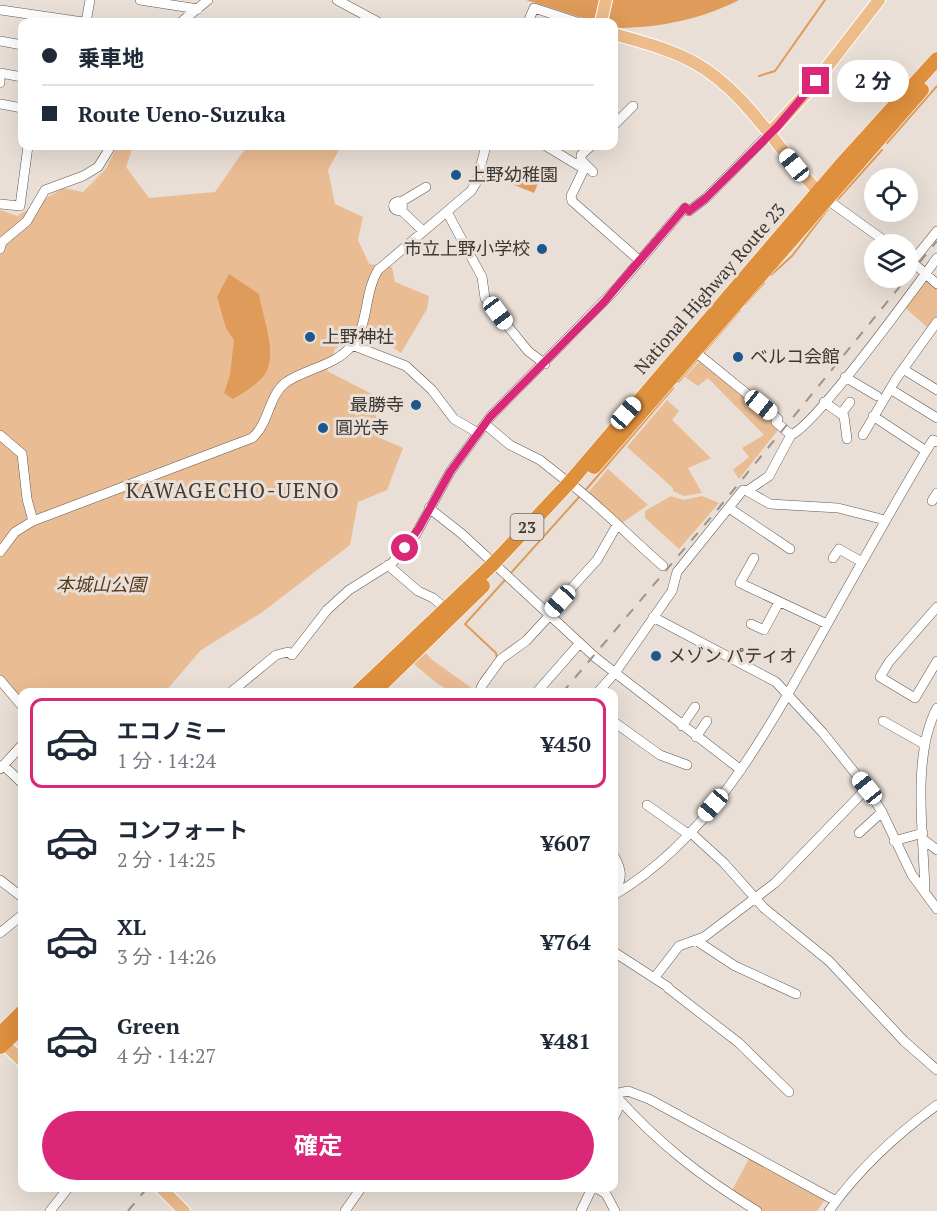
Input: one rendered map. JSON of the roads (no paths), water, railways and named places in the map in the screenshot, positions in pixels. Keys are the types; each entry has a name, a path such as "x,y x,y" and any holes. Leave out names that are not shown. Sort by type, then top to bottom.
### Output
{"highway":[{"name":"National Highway Route 23","path":"378,688 496,567 693,350 937,58"},
{"name":"National Highway Route 23","path":"572,485 822,195 937,72"},
{"name":"National Highway Route 23","path":"362,688 446,609 496,567"},
{"path":"1,1041 18,1018"},
{"path":"1,1041 18,1030"}],"main road":[{"path":"602,18 606,0"},
{"path":"769,134 810,89 879,0"},
{"path":"618,35 662,49 702,67 727,87 822,195"},
{"path":"1,1041 18,1057"},
{"path":"165,1192 184,1211"}],"street":[{"path":"2,0 0,13 48,18"},
{"path":"88,18 90,0"},
{"path":"140,0 198,9"},
{"path":"186,18 208,0"},
{"path":"337,0 371,18"},
{"path":"530,18 534,8 565,18"},
{"path":"0,41 18,44"},
{"path":"0,73 18,75"},
{"path":"0,104 18,107"},
{"path":"618,120 633,106"},
{"path":"236,688 276,655 288,652 292,655 327,610 349,590 388,565 416,534 450,472 485,424 545,364 640,261 685,207 689,211 706,198 769,134"},
{"path":"0,204 20,206 27,150"},
{"path":"0,249 2,242 27,221 45,190 83,176 98,167 109,150"},
{"path":"0,552 15,532 33,520 252,438 263,425 276,394 284,384 332,361 352,345 360,331 371,283 378,270 474,187 485,150"},
{"path":"561,150 584,169 570,196 572,201 640,261"},
{"path":"587,150 581,155 581,160 593,172"},
{"path":"423,231 397,204 426,187"},
{"path":"822,195 875,234"},
{"path":"447,212 482,277 485,298 528,351 545,364"},
{"path":"918,251 937,231"},
{"path":"602,688 615,673 672,591 677,572 743,490 747,491 769,476 791,435 845,377 937,258"},
{"path":"918,266 937,284"},
{"path":"863,435 903,369 937,322"},
{"path":"352,345 406,366 432,390 454,419 478,433"},
{"path":"693,350 778,419 776,422 791,435"},
{"path":"903,369 937,390"},
{"path":"845,377 877,396"},
{"path":"890,389 937,418"},
{"path":"824,402 841,414 847,426 847,439"},
{"path":"841,414 850,402"},
{"path":"873,416 926,451"},
{"path":"485,424 510,445 540,460 593,500 663,566"},
{"path":"0,435 22,454 27,499 33,520"},
{"path":"618,890 664,861 741,770 788,694 926,451 933,440 937,442"},
{"path":"747,491 770,504 838,508 885,520"},
{"path":"429,508 458,530 579,644 741,770"},
{"path":"729,508 790,549"},
{"path":"481,688 501,659 526,641 597,560 617,525"},
{"path":"833,558 839,549 862,562"},
{"path":"754,558 740,583 827,624"},
{"path":"388,565 418,591 433,598 446,609"},
{"path":"751,624 764,630 779,602"},
{"path":"937,607 889,662 880,677 915,698 937,661"},
{"path":"653,617 776,682 788,694 867,788 882,812 894,841 937,909"},
{"path":"540,688 579,644"},
{"path":"0,680 18,701"},
{"path":"682,726 695,707"},
{"path":"925,893 921,765 924,744 937,708"},
{"path":"696,737 707,721"},
{"path":"883,721 924,744"},
{"path":"618,725 660,755 687,765"},
{"path":"18,749 2,767 18,780"},
{"path":"655,977 679,946 697,941 784,873 867,788"},
{"path":"647,805 689,833 724,864 783,926 829,961 904,1041 937,1070"},
{"path":"859,833 882,812"},
{"path":"894,841 923,836"},
{"path":"923,836 937,850"},
{"path":"618,864 621,879 618,885"},
{"path":"0,880 18,894"},
{"path":"0,933 18,918"},
{"path":"697,941 735,966 796,994"},
{"path":"618,954 655,977 739,1042 789,1092"},
{"path":"618,1093 628,1091 649,1100 836,1201"},
{"path":"618,1099 688,1166 757,1211"},
{"path":"618,1108 621,1102"},
{"path":"829,1211 880,1153 937,1105"},
{"path":"50,1211 65,1192"},
{"path":"345,1211 358,1192"},
{"path":"581,1211 590,1192"},
{"path":"603,1192 615,1211"}],"waterway":[{"path":"759,76 775,71 825,0"},
{"path":"887,143 937,86"},
{"path":"838,199 882,150"},
{"path":"771,275 792,256 828,209"},
{"path":"745,304 764,283"},
{"path":"702,354 740,310"},
{"path":"678,382 697,360"},
{"path":"584,492 673,388"},
{"path":"510,574 580,496"},
{"path":"466,623 505,580"},
{"path":"465,624 496,653 497,658 481,679"}],"railway":[{"path":"566,688 718,509 937,241"},
{"path":"128,1211 144,1192"}],"place":[{"name":"上野幼稚園","path":"456,175"},
{"name":"市立上野小学校","path":"542,249"},
{"name":"上野神社","path":"310,337"},
{"name":"ベルコ会館","path":"738,357"},
{"name":"最勝寺","path":"416,405"},
{"name":"圓光寺","path":"323,428"},
{"name":"メゾン パティオ","path":"656,656"}],"district":[{"name":"KAWAGECHO-UENO","path":"233,491"}],"park label":[{"name":"本城山公園","path":"101,585"}]}
